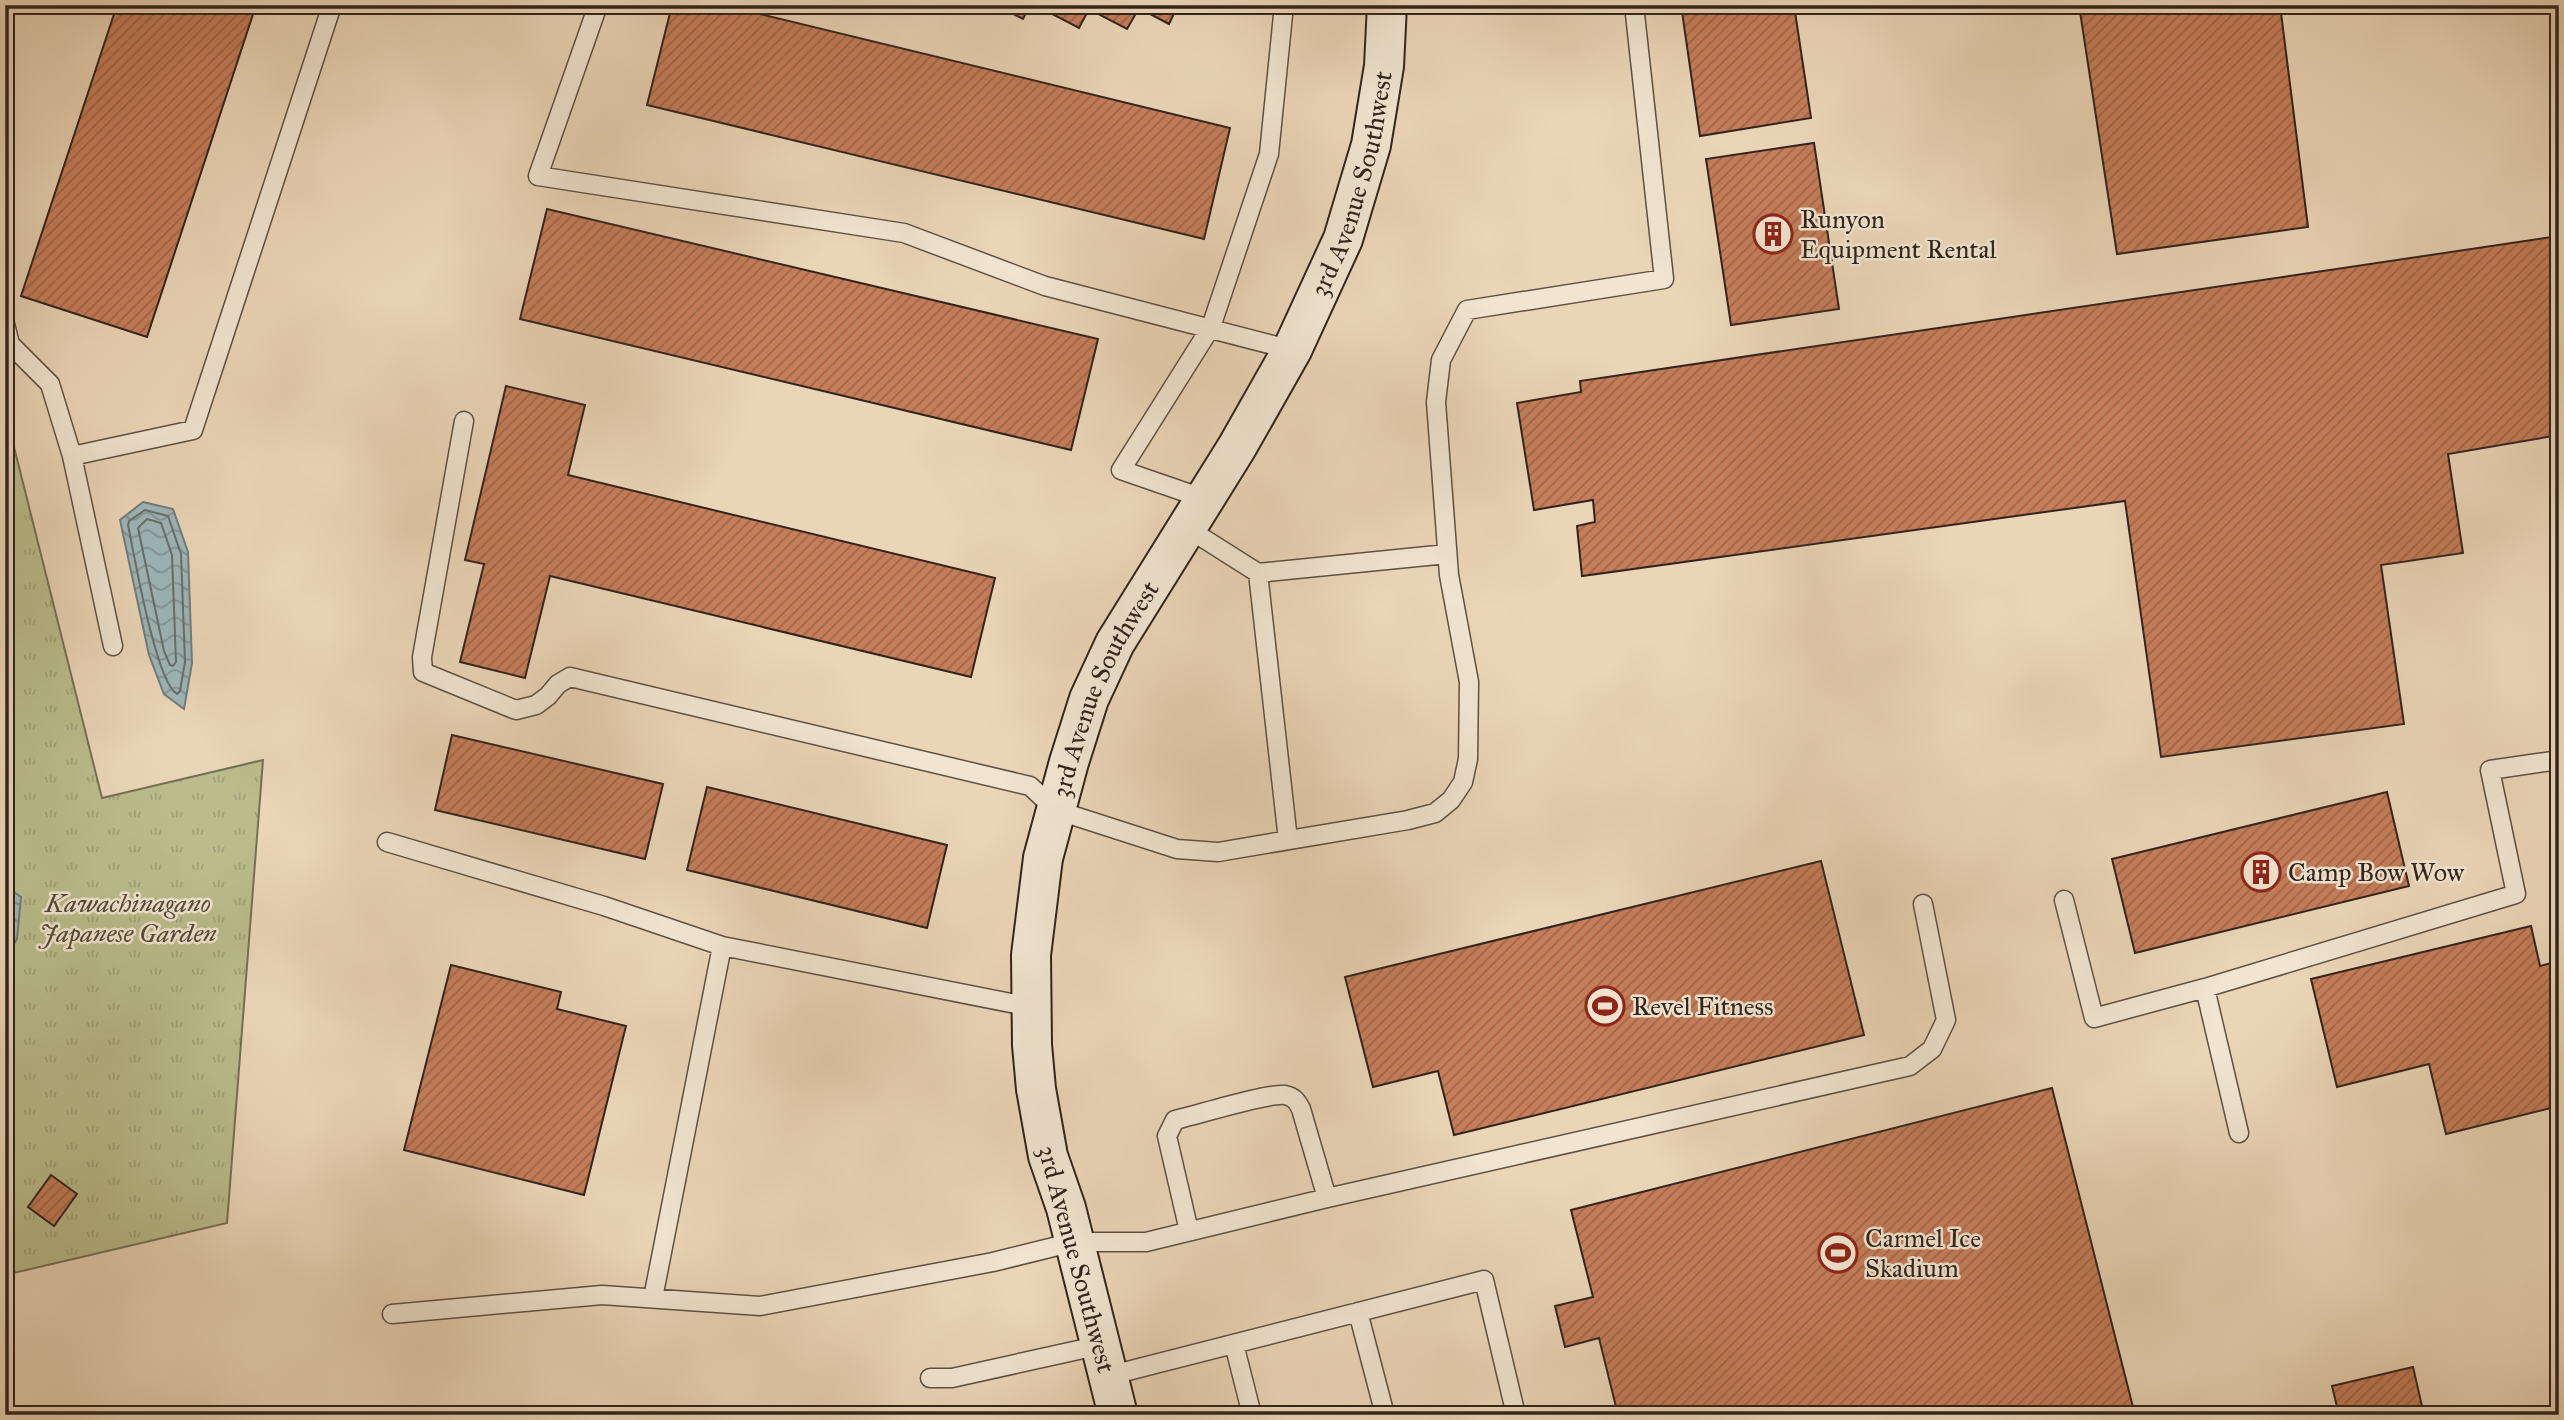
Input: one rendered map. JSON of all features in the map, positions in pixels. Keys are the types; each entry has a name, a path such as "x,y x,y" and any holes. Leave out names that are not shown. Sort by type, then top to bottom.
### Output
{"street":[{"name":"3rd Avenue Southwest","path":"1118,1415 1066,1208 1048,1156 1036,1089 1031,955 1041,872 1056,810 1089,699 1115,643 1196,513 1292,350 1343,239 1371,145 1384,66 1387,5"}],"lane":[{"path":"72,456 193,430 332,5"},
{"path":"598,5 538,176 904,233 1045,286 1292,350"},
{"path":"1284,5 1269,153 1211,327 1121,470 1196,513 1258,573 1288,840"},
{"path":"464,421 422,657 423,672 516,710 536,705 558,684 570,677 1030,786 1056,810 1177,849 1218,852 1408,820 1435,813 1451,800 1463,782 1468,759 1469,682 1449,575 1436,402 1441,360 1467,310 1664,279 1634,5"},
{"path":"5,324 10,344 50,384 72,456 113,646"},
{"path":"1258,573 1447,554"},
{"path":"2064,900 2094,1018 2205,988 2516,894 2490,770 2559,760"},
{"path":"387,842 604,906 722,946 1031,1007"},
{"path":"392,1314 603,1295 760,1306 993,1262 1074,1242 1146,1241 1910,1066 1932,1049 1946,1020 1923,904"},
{"path":"653,1298 722,946"},
{"path":"2205,988 2239,1133"},
{"path":"1189,1231 1167,1136 1175,1120 1268,1097 1284,1095 1296,1099 1327,1198"},
{"path":"930,1378 952,1378 1105,1361 1234,1344 1484,1280 1516,1415"},
{"path":"1357,1312 1385,1415"},
{"path":"1234,1344 1252,1415"}],"green space":[{"name":"Kawachinagano Japanese Garden","path":"5,411 102,798 263,760 227,1223 5,1275"}],"water":[{"path":"143,502 173,509 188,552 192,663 184,709 164,694 149,655 120,520"},
{"path":"5,886 21,897 17,939 5,959"}],"building":[{"path":"117,5 256,5 147,337 21,296"},
{"path":"672,5 723,5 1230,128 1204,239 647,105"},
{"path":"996,5 1030,5 1023,19"},
{"path":"1035,5 1178,5 1169,24 1139,8 1127,29 1089,9 1079,28"},
{"path":"1681,5 1794,5 1811,118 1700,136"},
{"path":"2079,5 2280,5 2308,227 2117,254"},
{"name":"Runyon Equipment Rental","path":"1814,143 1839,309 1731,325 1706,159"},
{"path":"547,209 1098,339 1071,450 520,319"},
{"path":"2559,236 2559,435 2448,454 2463,553 2381,565 2404,724 2161,757 2125,501 1582,576 1577,526 1595,522 1593,500 1534,510 1517,403 1581,392 1580,381"},
{"path":"506,386 585,405 568,475 995,578 971,677 550,576 525,678 460,662 484,564 465,560"},
{"path":"452,735 663,784 645,859 435,810"},
{"path":"707,787 947,845 927,928 687,870"},
{"name":"Camp Bow Wow","path":"2387,792 2409,886 2135,953 2112,859"},
{"name":"Revel Fitness","path":"1821,861 1864,1035 1454,1135 1438,1071 1373,1087 1345,977"},
{"path":"2531,926 2540,966 2559,961 2559,1106 2446,1134 2429,1064 2337,1087 2311,979"},
{"path":"451,965 561,992 557,1009 626,1026 584,1195 404,1150"},
{"name":"Carmel Ice Skadium","path":"2052,1088 2135,1415 1716,1415 1716,1412 1703,1415 1618,1415 1599,1338 1565,1347 1555,1306 1593,1297 1571,1210"},
{"path":"51,1175 77,1194 54,1226 28,1207"},
{"path":"2413,1367 2424,1415 2339,1415 2332,1386"}],"place":[{"name":"Runyon Equipment Rental","path":"1773,234"},
{"name":"Camp Bow Wow","path":"2261,872"},
{"name":"Revel Fitness","path":"1605,1006"},
{"name":"Carmel Ice Skadium","path":"1838,1253"}]}
